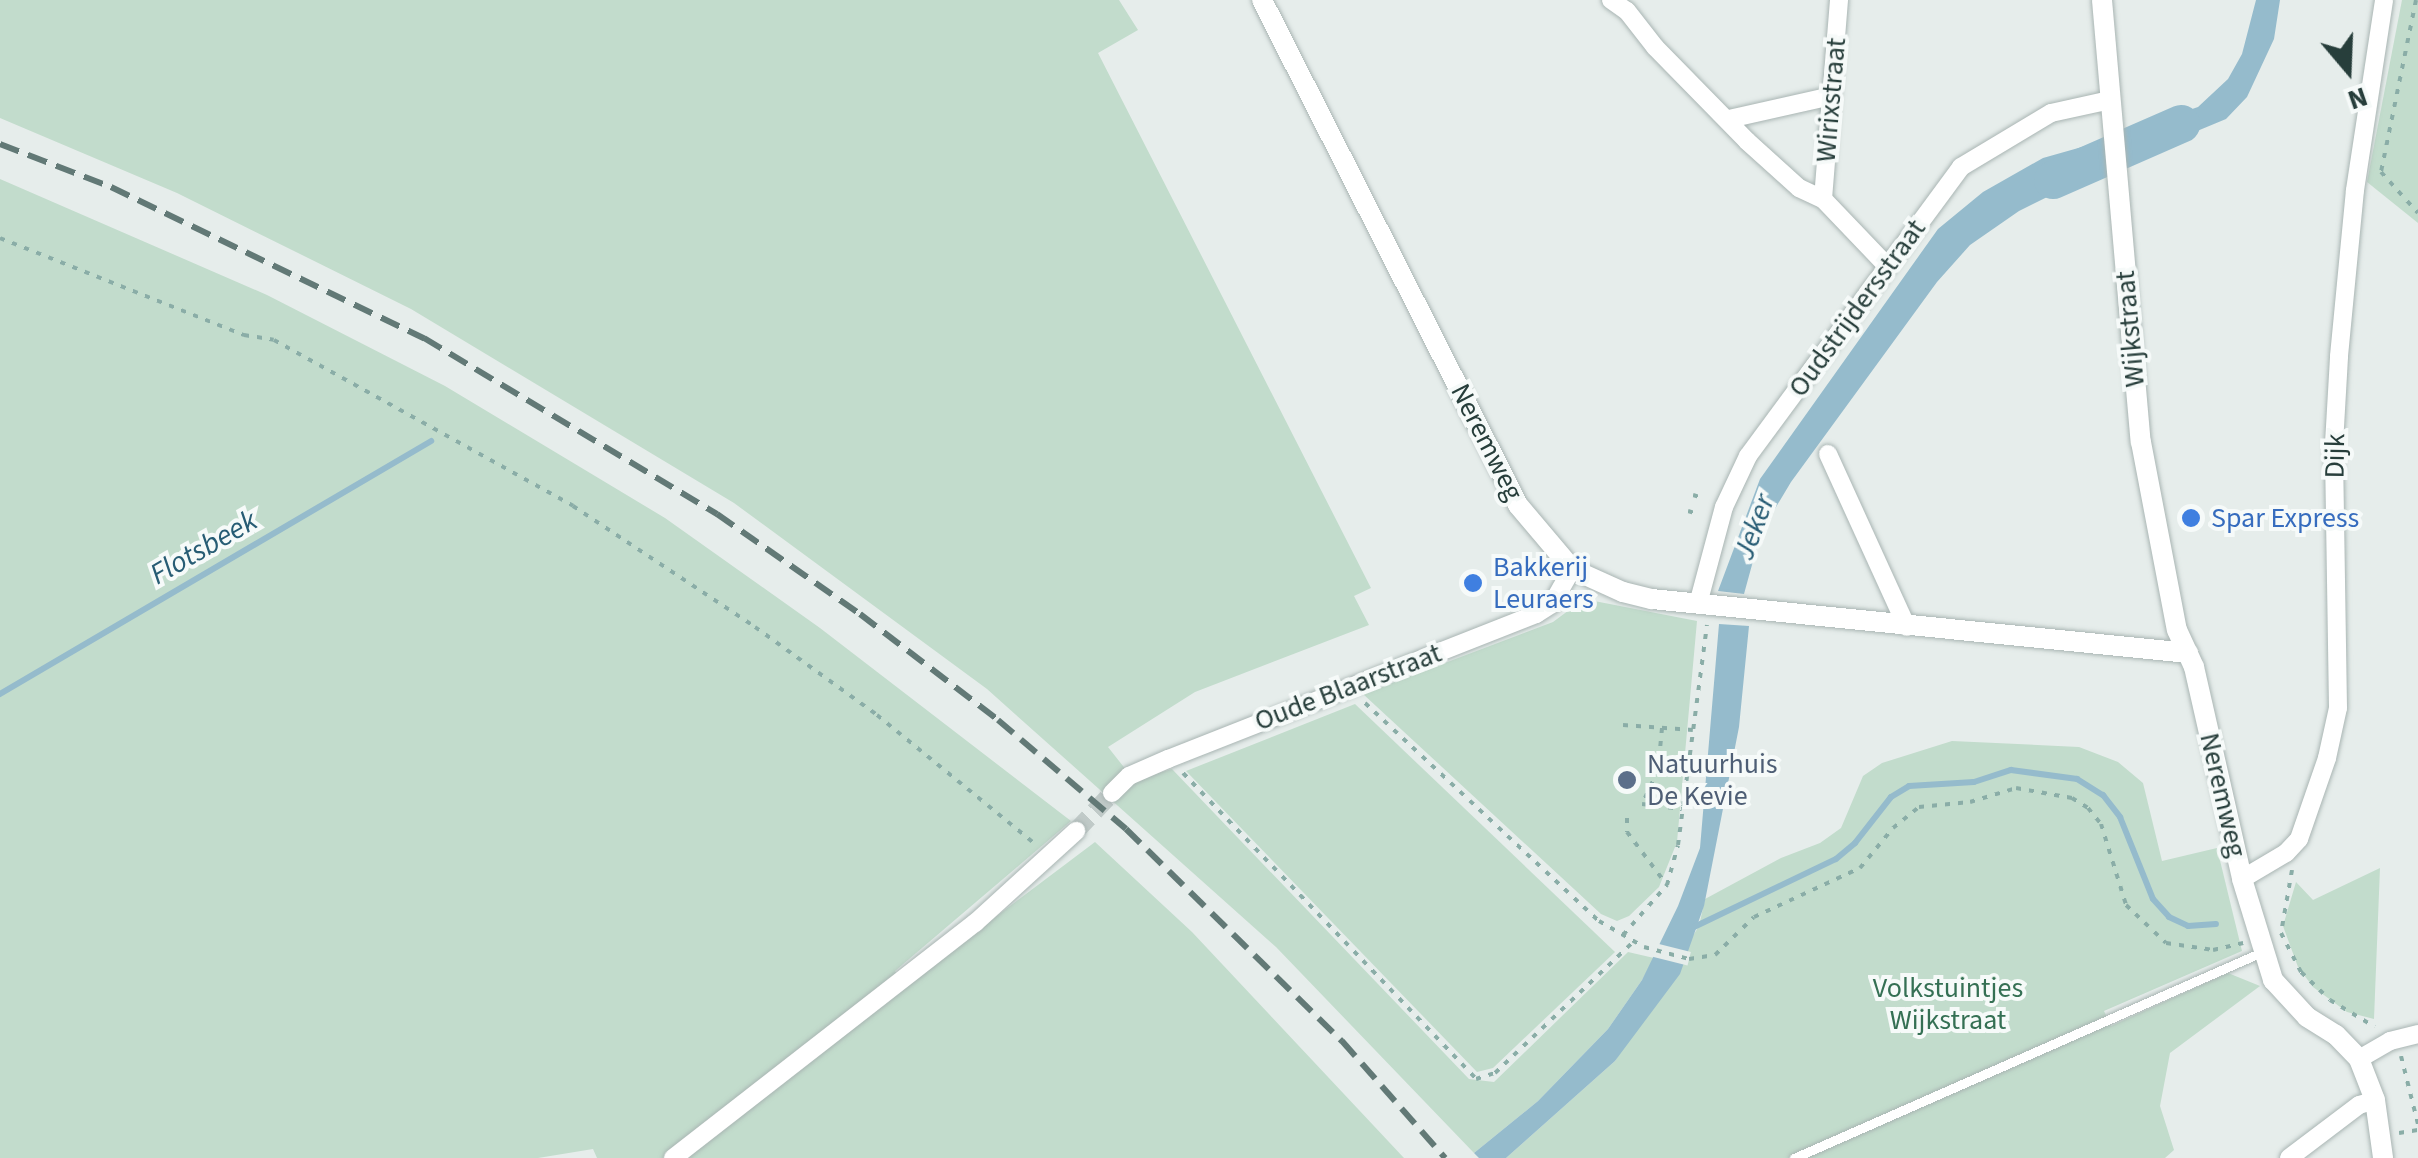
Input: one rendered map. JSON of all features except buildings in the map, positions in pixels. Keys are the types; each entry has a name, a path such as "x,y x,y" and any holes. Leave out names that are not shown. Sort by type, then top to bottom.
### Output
{"street":[{"name":"Neremweg","path":"1262,0 1518,505 1572,569 1623,592 1707,605 1907,628 2188,653 2242,879 2272,980 2359,1059"},
{"path":"1611,0 1625,6 1655,47 1799,188 1823,199 1886,265"},
{"name":"Wirixstraat","path":"1823,199 1838,0"},
{"name":"Wijkstraat","path":"2102,0 2146,488 2178,630 2188,653"},
{"name":"Dijk","path":"2286,853 2305,827 2338,708 2334,444 2339,356 2355,190 2384,0"},
{"path":"1729,119 1830,96"},
{"name":"Oudstrijdersstraat","path":"1707,605 1724,507 1748,456 1961,167 2051,112 2110,100"},
{"path":"1828,454 1907,628"},
{"name":"Oude Blaarstraat","path":"1112,793 1128,776 1168,759 1536,614 1552,604 1572,569"},
{"path":"673,1158 975,923 1076,830"},
{"path":"2242,879 2286,853"},
{"path":"2383,1158 2374,1100 2359,1059 2390,1041 2418,1034"},
{"path":"2289,1158 2359,1106 2374,1100"}],"lane":[{"path":"1794,1158 2260,946"}],"path":[{"path":"2416,0 2381,172 2418,213"},
{"path":"0,238 244,335 274,340 573,506 755,627 877,716 1026,833 1048,859"},
{"path":"1693,495 1703,498"},
{"path":"1688,511 1698,514"},
{"path":"1623,935 1667,885 1682,810 1707,605"},
{"path":"1347,686 1599,921 1644,948 1689,959 1715,955 1754,917 1860,868 1893,828 1919,808 1970,802 2016,788 2072,798 2088,808 2101,824 2126,905 2166,943 2213,950 2260,946"},
{"path":"1622,725 1693,730"},
{"path":"1662,728 1658,770 1642,804 1682,810"},
{"path":"1168,759 1476,1078 1495,1073 1634,941"},
{"path":"1628,818 1627,832 1667,885"},
{"path":"2286,853 2292,867 2281,933 2301,972 2330,1000 2390,1041 2406,1061 2416,1096 2418,1124"}],"green space":[{"path":"0,0 1119,0 1138,30 1098,53 1371,588 1354,596 1369,625 1195,692 1108,747 1134,780 1172,769 1469,1079 1494,1082 1628,952 1654,958 1642,980 1608,1029 1538,1101 1474,1153 1276,947 987,689 734,503 411,309 177,193 0,118"},
{"path":"2402,0 2418,0 2418,223 2367,182"},
{"path":"0,179 267,295 445,386 665,518 820,628 1071,821 895,971 904,986 1095,842 1192,932 1404,1158 597,1158 593,1149 538,1158 0,1158"},
{"path":"1584,599 1697,621 1677,842 1659,887 1629,916 1617,921 1601,914 1363,694 1553,622"},
{"path":"1355,704 1615,952 1493,1068 1477,1072 1186,771"},
{"name":"Volkstuintjes Wijkstraat","path":"1952,741 2079,747 2118,762 2143,783 2162,861 2217,848 2242,951 2104,1011 2111,1026 2228,973 2260,986 2170,1053 2160,1106 2174,1150 2165,1158 1506,1158 1615,1061 1699,926 1705,899 1781,858 1820,843 1841,828 1863,776 1882,763"},
{"path":"2380,868 2374,1019 2347,1012 2313,987 2298,967 2283,926 2296,882 2313,900"}],"water":[{"path":"2256,0 2280,0 2274,39 2247,97 2226,119 2137,156 2134,129 2198,107 2228,79 2242,54"},
{"path":"2096,143 2102,170 2019,211 1970,245 1937,282 1791,482 1761,532 1744,594 1718,591 1760,479 1938,229 1983,192 2043,158"},
{"path":"1719,624 1749,626 1739,727 1704,906 1680,974 1615,1061 1506,1158 1479,1158 1474,1153 1538,1101 1608,1029 1642,980 1678,906 1700,848"}],"pier":[{"path":"1655,943 1691,952 1688,966 1652,957"}],"waterway":[{"name":"Jeker","path":"2053,180 2181,124"},
{"name":"Flotsbeek","path":"0,694 431,441"},
{"path":"1694,927 1836,859 1855,843 1891,797 1909,786 1974,782 2011,770 2077,779 2103,795 2120,817 2153,899 2169,917 2188,926 2216,924"}],"tunnel":[{"path":"1076,831 1112,793"}],"railway":[{"path":"0,144 111,187 424,338 717,514 860,614 998,720 1126,829 1342,1041 1445,1158"}],"place":[{"name":"Spar Express","path":"2191,518"},
{"name":"Bakkerij Leuraers","path":"1473,583"},
{"name":"Natuurhuis De Kevie","path":"1627,780"}]}
